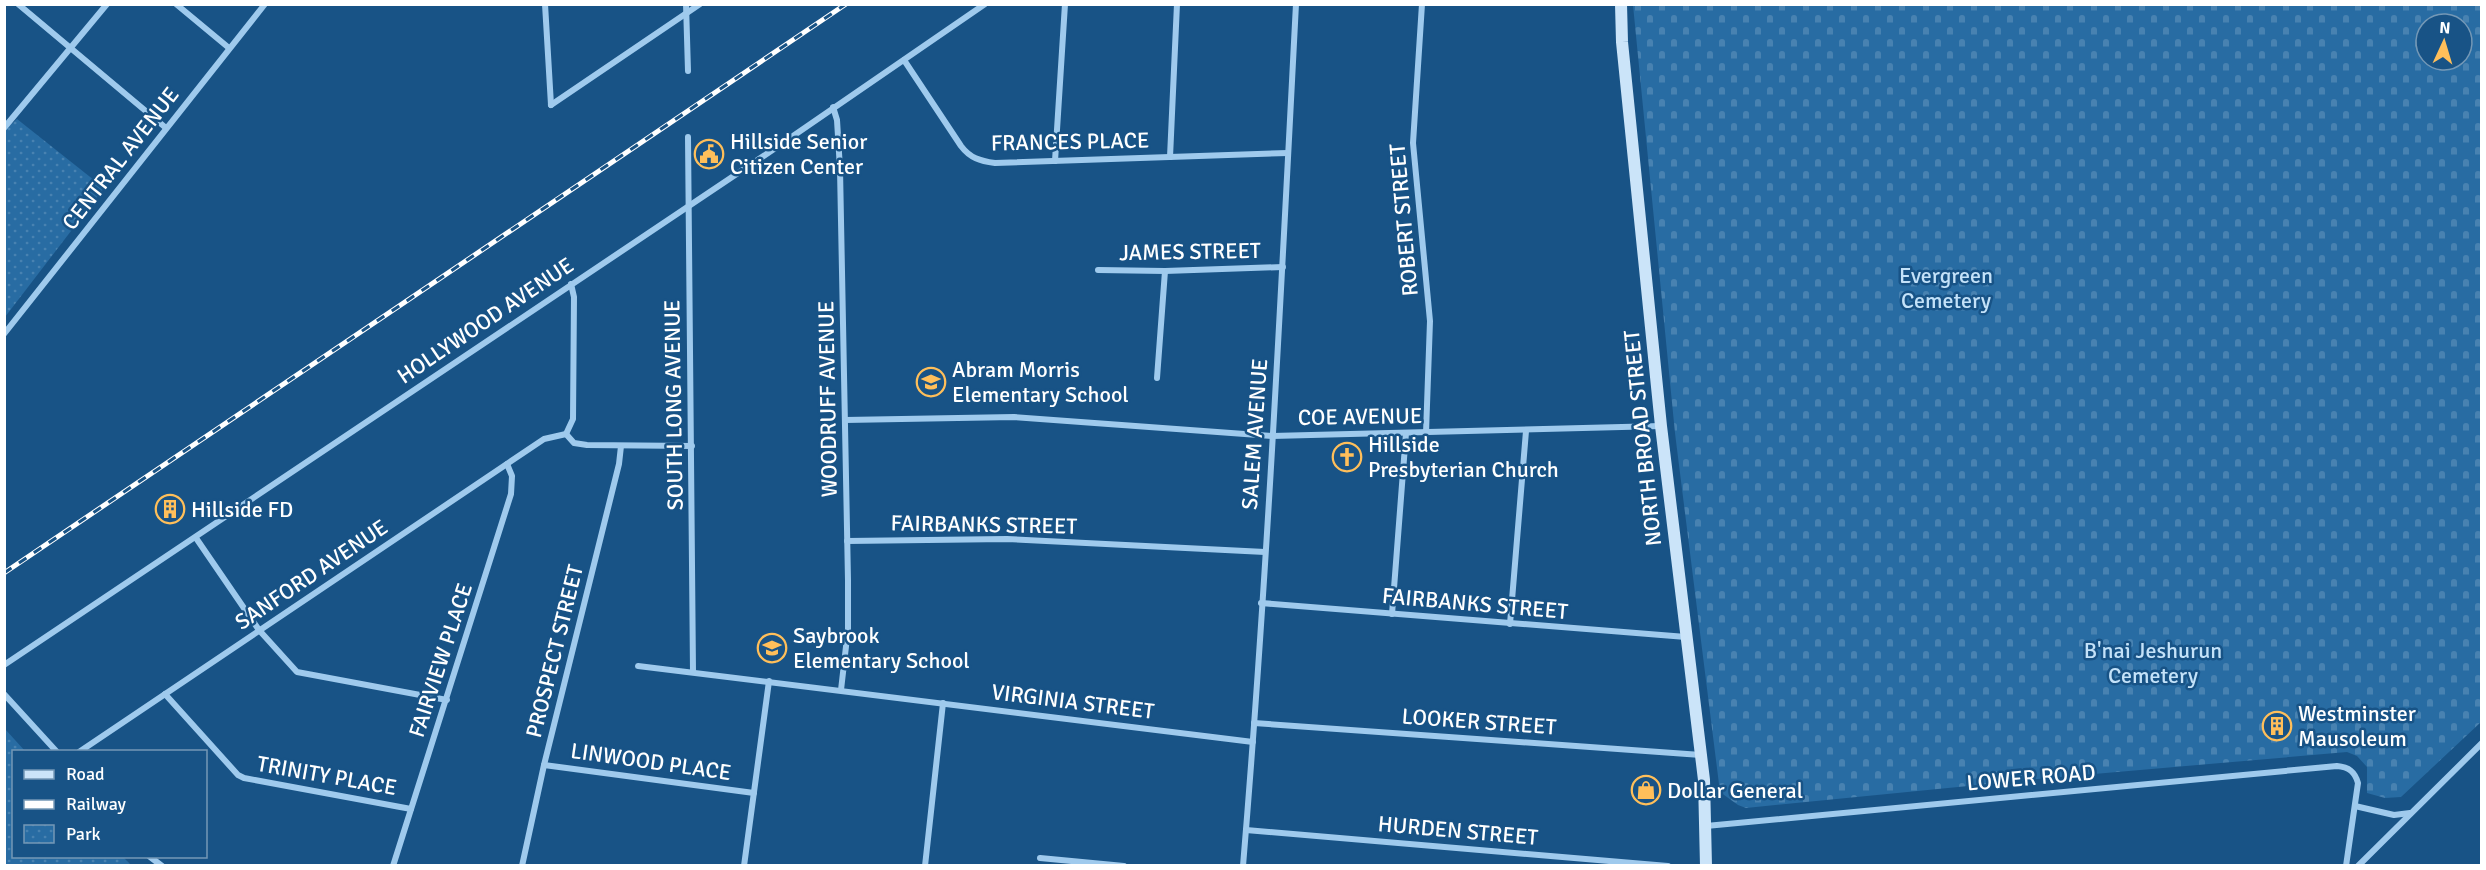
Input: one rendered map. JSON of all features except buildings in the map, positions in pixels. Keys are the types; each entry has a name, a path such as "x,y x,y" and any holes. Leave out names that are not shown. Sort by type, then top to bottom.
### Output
{"main road":[{"name":"NORTH BROAD STREET","path":"1621,4 1622,42 1661,426 1701,755 1706,866"}],"street":[{"path":"18,4 166,128"},
{"path":"4,128 107,4"},
{"path":"176,4 230,48"},
{"name":"CENTRAL AVENUE","path":"4,334 264,4"},
{"path":"545,4 551,105 700,4"},
{"path":"686,4 688,71"},
{"name":"HOLLYWOOD AVENUE","path":"4,665 196,538 985,4"},
{"path":"1055,161 1065,4"},
{"path":"1170,157 1177,4"},
{"name":"SALEM AVENUE","path":"1243,866 1283,267 1296,4"},
{"name":"ROBERT STREET","path":"1422,4 1413,142 1430,321 1426,433"},
{"name":"FRANCES PLACE","path":"904,60 968,155 995,164 1288,153"},
{"name":"WOODRUFF AVENUE","path":"833,107 837,120 840,169 847,541 848,629 841,690"},
{"name":"SOUTH LONG AVENUE","path":"688,137 693,672"},
{"name":"JAMES STREET","path":"1098,270 1165,271 1283,267"},
{"path":"1157,378 1165,271"},
{"path":"571,284 574,297 573,418 566,434 574,443 580,444 692,446"},
{"name":"COE AVENUE","path":"845,420 1014,417 1272,436 1661,426"},
{"path":"1510,624 1526,431"},
{"path":"1392,614 1406,433"},
{"name":"SANFORD AVENUE","path":"82,750 544,439 566,434"},
{"name":"PROSPECT STREET","path":"522,866 544,765 619,464 621,446"},
{"name":"FAIRVIEW PLACE","path":"393,866 511,494 512,476 507,464"},
{"path":"196,538 259,630 297,672 447,700"},
{"name":"FAIRBANKS STREET","path":"847,541 1007,539 1265,552"},
{"name":"FAIRBANKS STREET","path":"1261,603 1686,637"},
{"name":"VIRGINIA STREET","path":"638,666 1253,742"},
{"path":"744,866 769,681"},
{"path":"4,694 55,750"},
{"name":"TRINITY PLACE","path":"165,694 238,775 244,778 411,809"},
{"path":"925,866 943,703"},
{"name":"LOOKER STREET","path":"1254,723 1701,755"},
{"path":"2358,866 2481,743"},
{"name":"LINWOOD PLACE","path":"544,765 754,793"},
{"name":"LOWER ROAD","path":"1706,826 2337,766 2346,767 2356,776 2358,783 2355,806"},
{"path":"2346,866 2355,806 2394,815 2411,813"},
{"name":"HURDEN STREET","path":"1246,830 1668,866"},
{"path":"1040,858 1124,866"}],"green space":[{"name":"Evergreen Cemetery","path":"1633,5 2481,5 2481,722 2401,797 2385,798 2367,793 2367,767 2357,756 2347,752 2048,778 1746,808 1720,792 1675,433"},
{"path":"17,119 104,188 5,317 5,130"},
{"path":"5,729 24,750 12,750 12,858 124,858 131,865 5,865"}],"railway":[{"path":"4,573 846,4"}],"place":[{"name":"Hillside Senior Citizen Center","path":"709,154"},
{"name":"Abram Morris Elementary School","path":"931,382"},
{"name":"Hillside Presbyterian Church","path":"1347,457"},
{"name":"Hillside FD","path":"170,509"},
{"name":"Saybrook Elementary School","path":"772,648"},
{"name":"Westminster Mausoleum","path":"2277,726"},
{"name":"Dollar General","path":"1646,790"}],"park label":[{"name":"B'nai Jeshurun Cemetery","path":"2153,662"}]}
